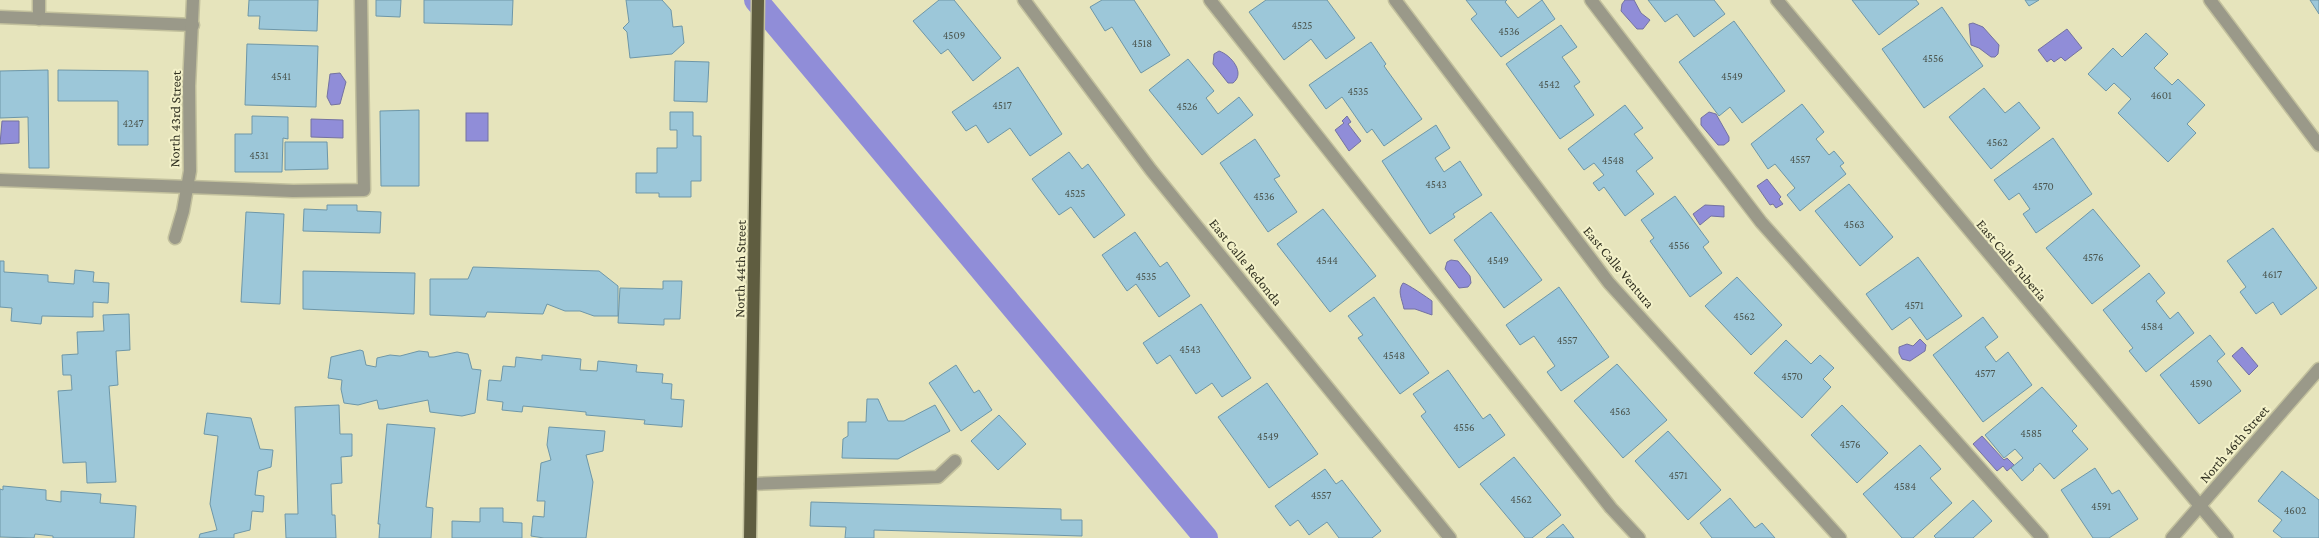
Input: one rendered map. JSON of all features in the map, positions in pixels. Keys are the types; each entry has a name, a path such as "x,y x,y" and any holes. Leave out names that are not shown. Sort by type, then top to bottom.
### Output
{"main road":[{"name":"North 44th Street","path":"750,538 758,0"}],"street":[{"path":"39,19 40,0"},
{"name":"North 43rd Street","path":"175,238 190,171 193,0"},
{"path":"0,180 293,191 364,190 360,0"},
{"name":"East Calle Redonda","path":"1024,0 1151,170 1450,538"},
{"path":"1210,0 1605,500 1639,538"},
{"name":"East Calle Ventura","path":"1395,0 1610,283 1840,538"},
{"path":"1591,0 1761,222 2042,538"},
{"name":"East Calle Tuberia","path":"1777,0 2227,538"},
{"path":"2210,0 2319,145"},
{"path":"0,17 193,25"},
{"name":"North 46th Street","path":"2172,538 2319,369"},
{"path":"751,484 938,477 955,462"}],"shaded area":[{"path":"1625,0 1634,0 1641,13 1650,20 1643,29 1637,29 1621,11"},
{"path":"1973,23 1983,27 1999,45 1998,54 1995,57 1991,57 1979,48 1971,45 1969,24"},
{"path":"2067,29 2082,48 2065,61 2061,57 2054,62 2051,59 2047,62 2038,50"},
{"path":"1219,51 1228,56 1235,65 1238,74 1237,79 1233,83 1228,83 1213,64 1214,54"},
{"path":"340,73 346,82 340,104 331,105 327,97 330,74"},
{"path":"1709,112 1716,114 1729,137 1729,141 1724,145 1718,145 1701,125 1701,118"},
{"path":"466,113 488,113 488,141 466,141"},
{"path":"1347,116 1351,122 1348,124 1361,141 1349,151 1335,130 1344,123 1342,121"},
{"path":"311,119 343,120 343,138 311,137"},
{"path":"2,121 19,121 19,143 0,144"},
{"path":"1767,179 1781,197 1779,199 1783,204 1776,208 1773,204 1770,205 1757,186"},
{"path":"1705,205 1724,206 1724,217 1711,216 1700,225 1693,214"},
{"path":"1451,260 1458,261 1470,276 1471,283 1468,287 1459,288 1445,269 1447,262"},
{"path":"1403,283 1432,301 1432,315 1415,309 1404,309 1400,292"},
{"path":"1920,339 1926,345 1925,351 1910,361 1902,359 1899,347 1907,344 1913,346"},
{"path":"2242,347 2258,366 2249,375 2232,356"},
{"path":"1982,436 2004,460 2007,458 2014,465 2007,471 2003,466 1997,471 1973,444"}],"building":[{"path":"249,0 318,0 317,31 259,29 260,16 248,16"},
{"path":"376,0 401,0 400,17 376,16"},
{"path":"424,0 513,0 512,25 424,23"},
{"path":"626,0 662,0 671,10 673,27 682,26 684,43 672,54 630,58 627,32 623,28 629,22"},
{"path":"939,0 954,0 1001,58 973,81 948,49 941,54 913,21"},
{"path":"1102,0 1134,0 1170,55 1141,73 1112,27 1105,31 1090,7"},
{"path":"1266,0 1327,0 1355,38 1326,59 1311,39 1284,60 1249,12"},
{"path":"1466,0 1507,0 1505,2 1518,18 1542,0 1555,19 1501,57 1471,19 1477,14"},
{"path":"1648,0 1714,0 1725,14 1694,37 1677,14 1665,22"},
{"path":"1852,0 1916,0 1919,4 1879,35"},
{"path":"2025,0 2039,0 2029,6"},
{"path":"2310,0 2319,0 2319,14"},
{"path":"1942,7 1983,66 1924,108 1882,49"},
{"path":"1734,21 1785,91 1742,123 1730,107 1719,116 1679,62"},
{"path":"1561,25 1577,47 1562,57 1580,82 1574,86 1594,115 1560,139 1506,64"},
{"path":"2146,33 2168,54 2154,68 2172,85 2178,79 2205,105 2187,124 2196,133 2168,162 2118,113 2131,99 2114,83 2106,91 2088,74 2113,48 2122,57"},
{"path":"1371,42 1386,64 1384,66 1422,119 1384,146 1372,129 1367,133 1342,97 1326,109 1309,85"},
{"path":"247,44 318,46 316,107 245,105"},
{"path":"1188,59 1214,91 1206,98 1218,114 1239,97 1253,115 1202,155 1149,90"},
{"path":"675,61 709,62 707,102 674,101"},
{"path":"1018,67 1062,134 1030,156 1010,128 988,143 976,125 966,131 952,112"},
{"path":"48,70 49,168 29,168 28,117 0,118 0,71"},
{"path":"58,70 148,71 148,145 118,145 118,101 58,101"},
{"path":"1984,88 2005,113 2019,102 2040,128 1991,169 1949,117"},
{"path":"1802,104 1824,132 1816,139 1829,155 1834,151 1844,163 1840,166 1846,174 1800,211 1787,195 1795,188 1775,164 1768,169 1751,144"},
{"path":"1625,105 1643,128 1634,134 1653,158 1636,171 1654,194 1625,216 1604,187 1599,191 1593,183 1604,175 1594,163 1584,170 1568,149"},
{"path":"419,110 419,186 381,186 380,111"},
{"path":"670,112 693,112 693,136 701,136 701,181 691,181 691,197 659,197 659,193 636,193 636,173 657,173 657,148 677,148 677,130 670,130"},
{"path":"252,116 288,117 288,139 283,138 282,172 235,172 235,134 252,134"},
{"path":"1436,125 1450,148 1435,158 1444,172 1460,161 1482,195 1453,214 1455,217 1430,234 1382,161"},
{"path":"2053,138 2092,194 2036,233 2023,214 2030,209 2019,193 2009,200 1994,180"},
{"path":"1255,139 1280,176 1274,179 1297,212 1268,232 1220,163"},
{"path":"285,142 327,142 328,169 285,170"},
{"path":"1069,152 1082,169 1088,164 1125,215 1094,238 1071,207 1059,215 1032,179"},
{"path":"1849,184 1893,237 1860,266 1815,211"},
{"path":"1675,196 1709,242 1703,247 1722,273 1690,297 1650,241 1654,238 1641,220"},
{"path":"327,205 357,205 357,211 381,212 380,233 303,231 304,209 327,210"},
{"path":"1323,209 1376,276 1330,312 1277,244"},
{"path":"2093,209 2140,266 2092,304 2046,248"},
{"path":"246,212 284,214 280,304 241,302"},
{"path":"1491,212 1542,280 1504,308 1454,240"},
{"path":"2273,228 2317,288 2281,315 2273,302 2256,314 2240,292 2246,287 2227,261"},
{"path":"1135,232 1160,267 1167,262 1190,296 1159,317 1136,284 1127,291 1102,255"},
{"path":"1918,257 1962,316 1927,340 1910,317 1892,330 1866,294"},
{"path":"0,261 4,261 4,272 48,275 48,282 74,284 75,270 94,272 93,282 109,283 108,303 93,302 93,317 42,316 41,324 11,321 12,308 0,307"},
{"path":"473,267 599,271 618,286 618,316 594,316 580,311 565,311 547,304 543,314 487,312 485,317 430,315 430,279 468,279"},
{"path":"303,271 415,273 414,314 303,309"},
{"path":"2149,273 2165,293 2156,301 2170,319 2178,312 2194,333 2146,372 2129,351 2133,348 2103,310"},
{"path":"1737,277 1782,325 1751,355 1705,306"},
{"path":"663,281 682,281 680,319 664,319 664,325 618,323 620,288 663,289"},
{"path":"1559,287 1609,357 1561,391 1547,372 1555,366 1534,336 1520,345 1506,325"},
{"path":"1374,297 1429,373 1400,394 1358,338 1363,335 1348,316"},
{"path":"1201,304 1251,378 1222,397 1212,383 1196,394 1170,355 1157,364 1143,343"},
{"path":"129,314 130,350 116,351 118,385 109,386 116,482 87,483 86,462 63,463 58,391 72,390 71,375 63,375 62,355 78,354 77,332 104,331 103,315"},
{"path":"1983,317 1998,337 1985,347 1996,362 2008,352 2032,385 1983,422 1933,355"},
{"path":"2210,335 2225,354 2217,361 2241,391 2199,424 2160,375"},
{"path":"1786,340 1811,364 1820,355 1834,368 1823,379 1831,387 1802,418 1754,373"},
{"path":"360,350 363,351 366,365 376,367 377,358 390,355 400,356 419,351 428,352 429,357 457,352 468,354 472,369 481,370 475,413 462,416 430,412 428,400 383,409 379,409 377,400 358,405 344,403 341,389 342,380 328,378 331,357"},
{"path":"542,355 581,359 580,370 597,371 598,361 637,365 636,372 663,374 662,383 672,384 671,399 684,400 682,427 644,424 645,420 586,415 586,412 523,406 522,412 502,410 503,402 487,400 489,380 501,381 503,366 515,367 516,357 542,360"},
{"path":"1617,364 1667,420 1623,458 1574,401"},
{"path":"956,365 974,393 979,390 992,410 961,431 929,383"},
{"path":"1448,370 1483,419 1490,414 1505,435 1459,468 1421,416 1426,412 1413,394"},
{"path":"1267,383 1318,454 1269,488 1218,417"},
{"path":"2042,387 2077,426 2072,431 2088,449 2054,479 2040,463 2022,481 2011,468 2023,458 2015,449 2004,458 1985,435"},
{"path":"867,399 878,399 888,421 904,421 935,405 950,431 898,459 842,458 843,439 848,436 848,422 866,422"},
{"path":"339,405 340,434 352,434 352,456 341,457 342,483 331,484 332,515 335,515 336,538 286,538 285,514 298,514 295,407"},
{"path":"1842,405 1888,453 1857,483 1811,435"},
{"path":"207,413 251,418 260,449 273,450 271,467 258,471 255,495 264,496 263,512 252,511 250,530 234,534 234,538 199,538 200,534 217,530 210,504 218,436 204,434"},
{"path":"999,415 1026,444 998,470 971,441"},
{"path":"387,424 435,428 426,507 433,508 431,538 379,538 380,524 378,524"},
{"path":"549,427 605,431 603,451 586,455 593,482 586,538 544,538 531,536 533,516 544,517 545,501 537,501 541,463 551,460 547,445"},
{"path":"1668,431 1721,490 1688,520 1635,461"},
{"path":"1920,445 1941,469 1930,478 1952,503 1913,538 1902,538 1863,494"},
{"path":"1514,457 1561,515 1532,538 1525,538 1480,484"},
{"path":"2095,468 2112,494 2119,490 2138,519 2109,538 2093,538 2061,490"},
{"path":"1325,469 1336,484 1342,480 1381,531 1372,538 1339,538 1327,522 1309,535 1298,520 1290,526 1275,506"},
{"path":"2282,471 2319,500 2319,538 2282,538 2273,531 2282,520 2258,501"},
{"path":"3,486 46,490 46,500 61,502 61,491 101,494 100,503 136,506 134,538 53,538 53,536 35,534 34,538 0,537 0,489 3,490"},
{"path":"1730,498 1755,528 1762,523 1775,538 1712,538 1700,523"},
{"path":"1973,500 1992,521 1973,538 1936,538 1934,536"},
{"path":"811,502 1061,509 1061,520 1082,520 1082,536 874,530 874,538 845,538 846,527 810,526"},
{"path":"480,508 503,508 503,522 522,523 522,538 452,538 452,521 480,522"},
{"path":"1563,524 1574,538 1546,538"}],"waterway":[{"path":"756,0 1206,538"}]}
